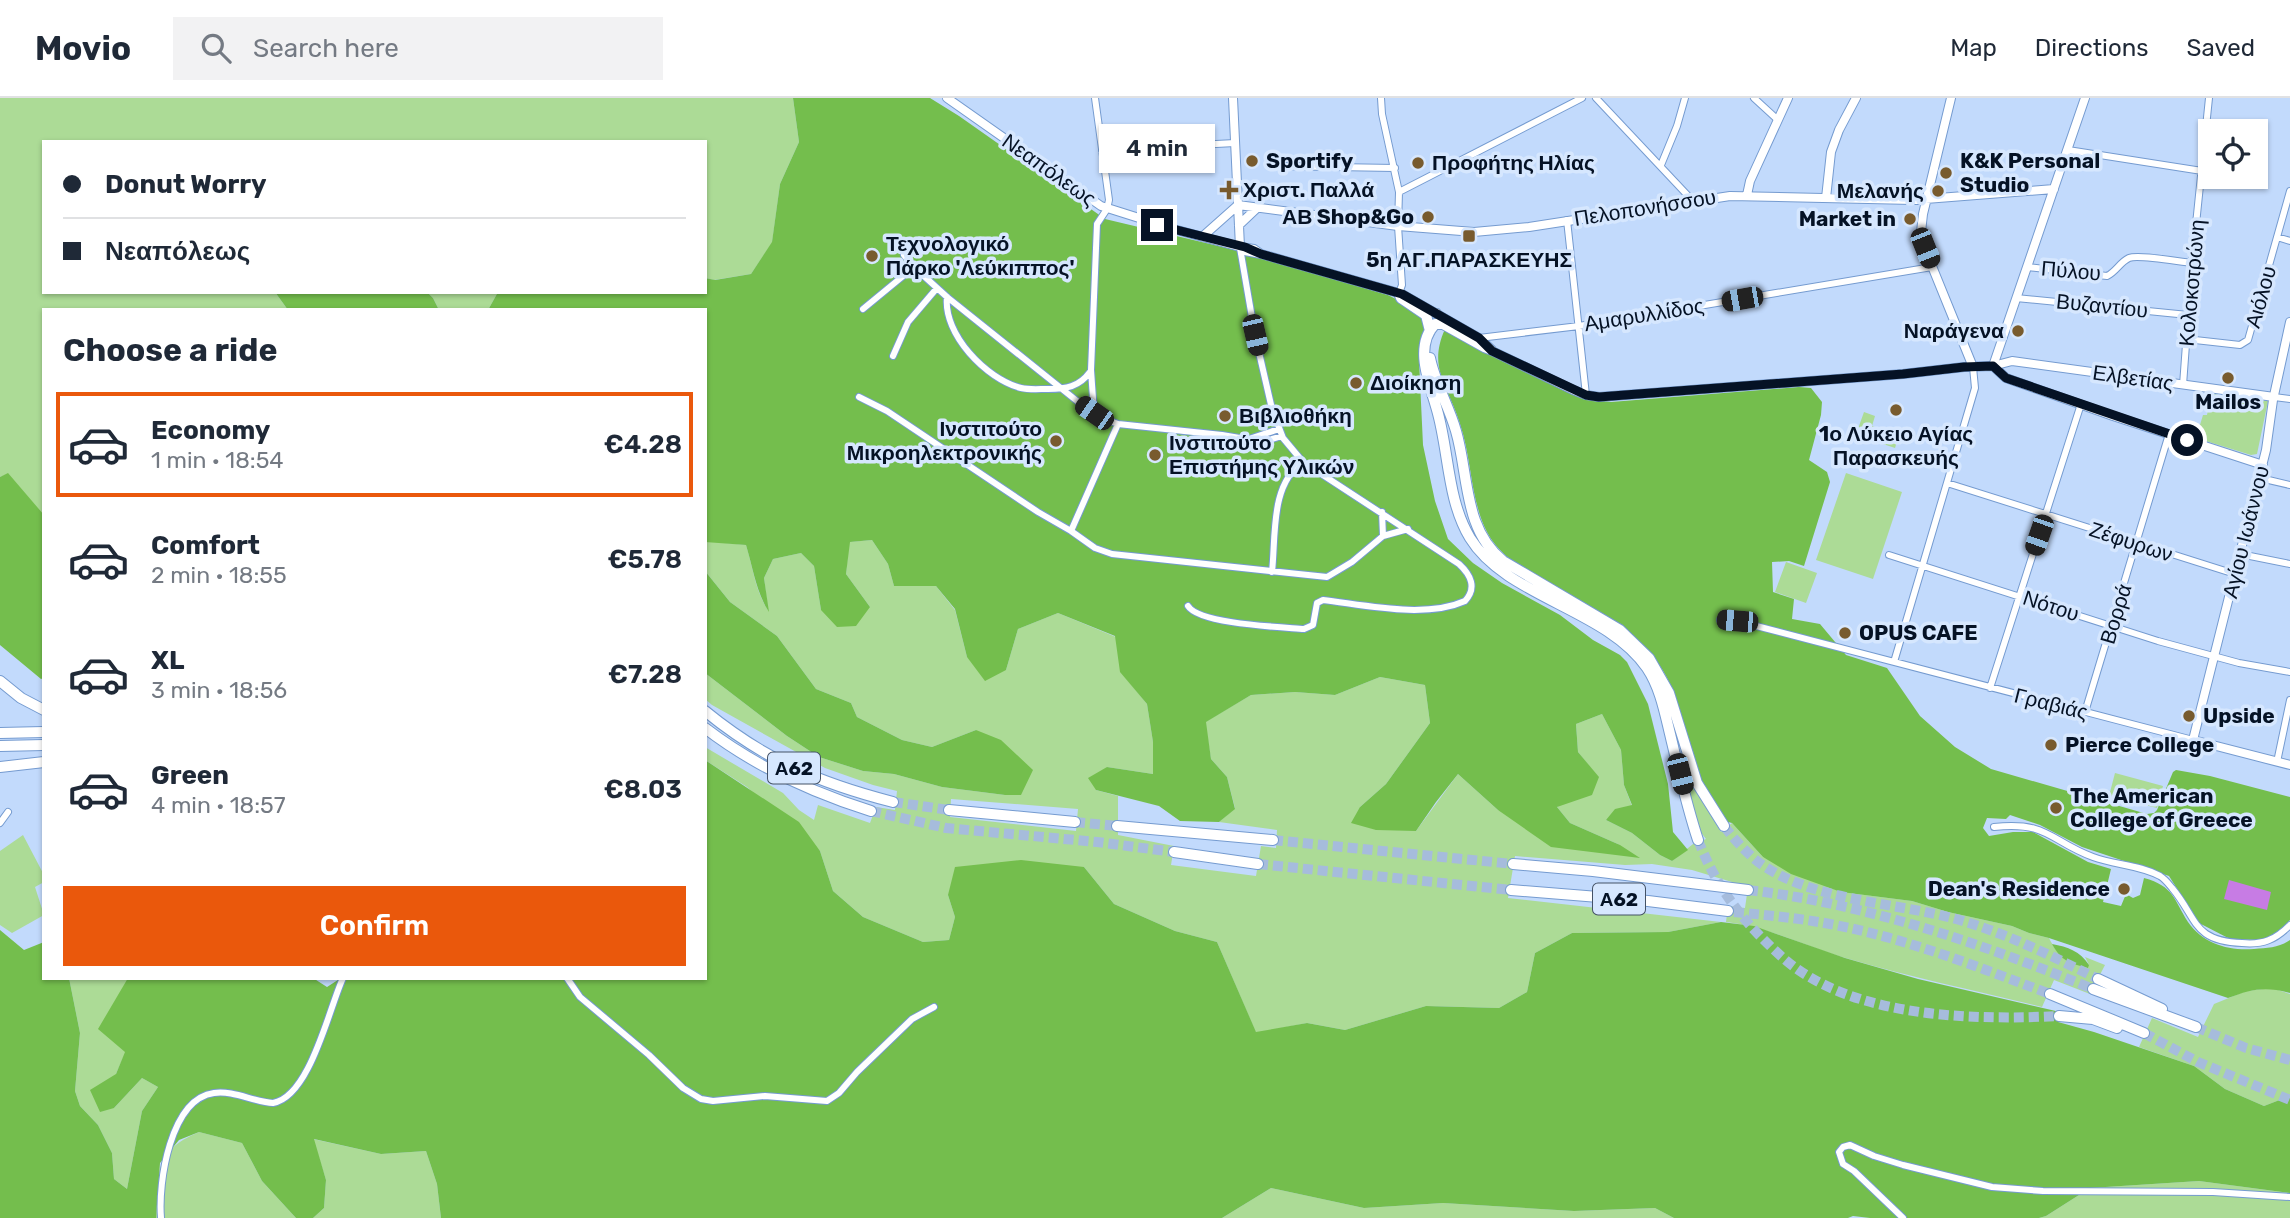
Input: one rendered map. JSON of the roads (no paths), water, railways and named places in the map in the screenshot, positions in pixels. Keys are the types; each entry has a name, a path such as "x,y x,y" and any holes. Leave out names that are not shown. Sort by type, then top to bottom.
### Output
{"highway":[{"path":"1399,293 1401,298 1426,315 1430,331"},
{"path":"1439,318 1430,331 1424,357 1441,425 1455,499 1470,538 1499,568 1615,637 1645,665 1662,701 1698,841"},
{"path":"1439,318 1430,348 1431,363 1457,432 1472,514 1481,537 1503,561 1616,628 1635,642 1649,658 1669,693 1697,783 1724,826"},
{"path":"0,681 21,698 42,709"},
{"name":"Α62","path":"707,713 744,741 777,760 834,785 893,802"},
{"name":"Α62","path":"707,729 738,752 776,774 817,793 871,811"},
{"path":"0,733 42,732"},
{"path":"0,746 42,745"},
{"path":"0,767 42,762"},
{"path":"949,810 1074,822"},
{"path":"1117,826 1273,840"},
{"path":"1174,852 1258,864"},
{"name":"Α62","path":"1513,864 1748,890"},
{"name":"Α62","path":"1511,890 1648,901 1728,911"},
{"path":"2098,979 2151,1003 2181,1021"},
{"path":"2092,989 2196,1027"},
{"path":"2050,993 2144,1033 2125,1031 2093,1019 2059,1016"}],"street":[{"name":"Νεαπόλεως","path":"947,98 1107,209 1254,249 1261,254 1399,293 1439,318"},
{"path":"1094,413 1091,370 1097,224 1107,209 1109,200 1095,98"},
{"path":"1188,606 1191,611 1217,620 1304,629 1313,625 1317,603 1323,600 1412,609 1441,608 1465,601 1472,588 1472,581 1465,569 1303,462 1280,432 1255,335 1240,247 1233,98"},
{"path":"1381,98 1399,192 1402,285 1399,293"},
{"path":"1399,192 1581,98"},
{"path":"1596,98 1692,200"},
{"path":"1661,164 1685,98"},
{"path":"1754,98 1778,120"},
{"path":"1747,195 1750,181 1788,98"},
{"path":"1826,198 1831,152 1856,98"},
{"path":"1894,662 1975,388 1973,367 1932,267 1921,232 1951,98"},
{"path":"1993,366 2085,98"},
{"name":"Κολοκοτρώνη","path":"2207,119 2209,98"},
{"path":"1102,150 1235,143"},
{"path":"2068,150 2198,170"},
{"path":"1275,166 1395,168"},
{"name":"Πελοπονήσσου","path":"1238,205 1398,226 1474,232 1529,227 1692,200 1747,195 1927,199 2054,189"},
{"name":"Κολοκοτρώνη","path":"2183,385 2201,189"},
{"name":"Αιόλου","path":"2186,339 2245,344 2250,335 2290,191"},
{"path":"1202,237 1238,205"},
{"path":"1239,225 1258,207"},
{"path":"1567,220 1586,395"},
{"path":"2277,237 2290,241"},
{"path":"904,255 947,297 1094,413 1118,424 1250,439 1280,432"},
{"name":"Πύλου","path":"2027,267 2107,276 2125,260 2135,257 2192,264"},
{"path":"863,309 914,267"},
{"name":"Αμαρυλλίδος","path":"1479,338 1579,326 1932,267"},
{"path":"893,356 908,322 937,288"},
{"path":"947,297 949,315 957,336 970,356 986,369 1021,388 1063,389 1084,380 1091,370"},
{"name":"Βυζαντίου","path":"2017,298 2188,315"},
{"path":"1439,318 1479,338 1492,351"},
{"path":"1439,318 1483,348 1586,395 1616,396 1993,366 2006,378 2263,465"},
{"name":"Αγίου Ιωάννου","path":"2193,740 2263,465 2290,323"},
{"name":"Ελβετίας","path":"1993,366 2012,361 2274,397"},
{"path":"859,397 887,411 1095,548 1112,554 1327,577 1352,562 1383,536 1408,529"},
{"path":"2274,397 2290,399"},
{"path":"1990,688 2081,404"},
{"path":"1071,531 1118,424"},
{"name":"Βορρά","path":"2085,712 2169,434"},
{"path":"1272,572 1280,494 1286,478 1303,462"},
{"path":"2259,478 2290,485"},
{"name":"Ζέφυρων","path":"1947,483 2235,574"},
{"path":"1382,512 1383,536"},
{"path":"2240,554 2290,564"},
{"name":"Νότου","path":"1888,555 2214,656 2290,672"},
{"name":"Γραβιάς","path":"1720,620 1737,621 2290,765"},
{"path":"2277,762 2290,700"},
{"path":"0,823 8,812"},
{"path":"1994,827 2017,825 2034,828 2095,858 2162,877 2180,898 2198,928 2218,940 2265,943 2290,925"},
{"path":"161,1218 166,1151 185,1114 200,1098 213,1093 280,1102 298,1083 315,1054 342,980"},
{"path":"568,980 580,997 649,1055 683,1088 701,1099 713,1101 765,1096 827,1101 839,1093 912,1019 934,1007"},
{"path":"1903,1218 1854,1171 1843,1164 1839,1152 1843,1147 1850,1145 1903,1165 1992,1187 2043,1191 2213,1192 2290,1197"}],"tunnel":[{"path":"893,802 949,810"},
{"path":"871,811 946,828 1174,852"},
{"path":"1075,822 1117,826"},
{"path":"1724,826 1757,861 1801,885 1975,925 2098,979"},
{"path":"1273,840 1513,864"},
{"path":"1698,840 1716,878 1749,924 1794,967 1835,990 1865,1001 1930,1013 1996,1017 2059,1016"},
{"path":"1258,864 1511,890"},
{"path":"1748,890 1792,896 1880,915 1967,942 2093,989"},
{"path":"1734,912 1818,922 1886,937 2050,994"},
{"path":"2196,1027 2246,1048 2290,1060"},
{"path":"2144,1033 2198,1062 2290,1100"}],"place":[{"name":"Sportify","path":"1252,161"},
{"name":"Προφήτης Ηλίας","path":"1418,163"},
{"name":"K&K Personal Studio","path":"1946,173"},
{"name":"Χριστ. Παλλά","path":"1229,190"},
{"name":"Μελανής","path":"1938,191"},
{"name":"ΑΒ Shop&Go","path":"1428,217"},
{"name":"Market in","path":"1910,219"},
{"name":"5η ΑΓ.ΠΑΡΑΣΚΕΥΗΣ","path":"1469,236"},
{"name":"Τεχνολογικό Πάρκο 'Λεύκιππος'","path":"872,256"},
{"name":"Ναράγενα","path":"2018,331"},
{"name":"Mailos","path":"2228,378"},
{"name":"Διοίκηση","path":"1356,383"},
{"name":"1ο Λύκειο Αγίας Παρασκευής","path":"1896,410"},
{"name":"Βιβλιοθήκη","path":"1225,416"},
{"name":"Ινστιτούτο Μικροηλεκτρονικής","path":"1056,441"},
{"name":"Ινστιτούτο Επιστήμης Υλικών","path":"1155,455"},
{"name":"OPUS CAFE","path":"1845,633"},
{"name":"Upside","path":"2189,716"},
{"name":"Pierce College","path":"2051,745"},
{"name":"The American College of Greece","path":"2056,808"},
{"name":"Dean's Residence","path":"2124,889"}]}
